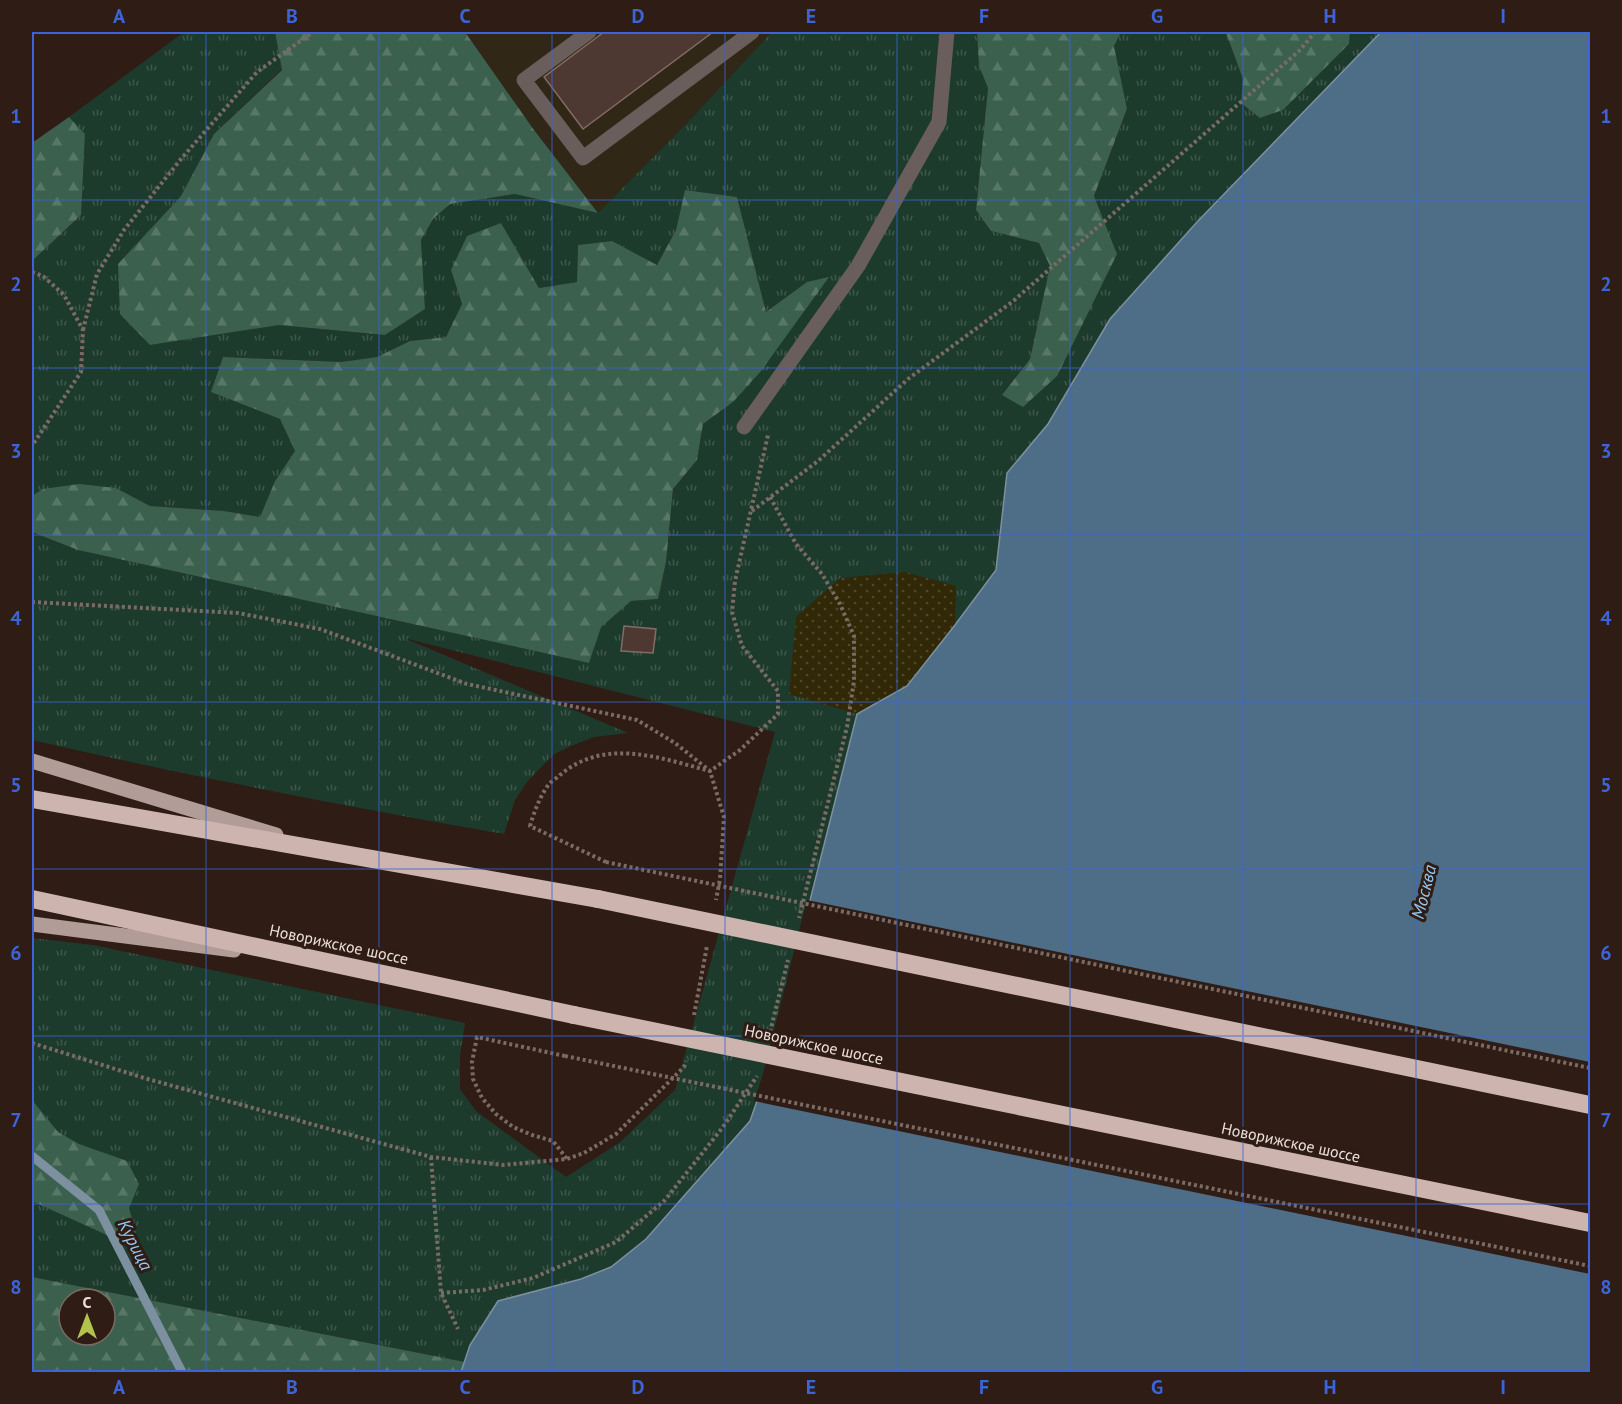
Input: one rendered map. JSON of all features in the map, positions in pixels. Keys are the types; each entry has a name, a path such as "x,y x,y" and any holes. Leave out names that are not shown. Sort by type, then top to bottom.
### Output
{"highway":[{"path":"32,799 598,899 1590,1105"},
{"name":"Новорижское шоссе","path":"32,899 574,1015 1590,1223"}],"main road":[{"path":"32,761 339,854"},
{"path":"32,924 324,961"}],"lane":[{"path":"589,32 524,80 584,158 752,32"},
{"path":"744,427 858,266 939,122 948,32"}],"path":[{"path":"32,446 81,372 83,330 97,274 124,230 181,159 257,72 313,32"},
{"path":"751,511 818,461 908,379 1012,302 1299,51 1315,32"},
{"path":"32,272 43,276 64,295 83,330"},
{"path":"770,428 735,581 732,612 742,646 778,691 778,714 740,750 710,771 647,755 624,752 591,757 569,768 549,784 537,806 530,826 606,862 1590,1068"},
{"path":"770,497 796,544 822,574 840,604 854,636 854,681 847,727 798,921"},
{"path":"32,602 238,614 320,629 467,684 637,720 675,743 710,771 724,817 720,879 715,903"},
{"path":"693,1020 709,938"},
{"path":"770,1036 790,956"},
{"path":"567,1159 553,1141 513,1127 496,1114 482,1098 473,1080 472,1062 477,1037 1590,1266"},
{"path":"32,1043 144,1078 431,1156 503,1165 567,1159 584,1153 616,1134 684,1067 687,1056"},
{"path":"441,1293 483,1290 533,1278 616,1242 665,1200 723,1127 761,1070"},
{"path":"431,1156 441,1293 458,1329"}],"shaded area":[{"path":"465,32 772,32 598,213 534,130"}],"green space":[{"path":"184,32 275,32 282,69 214,134 181,196 118,264 150,345 279,325 385,335 425,309 421,240 433,219 450,204 515,194 598,213 772,32 977,32 979,66 988,88 976,210 991,231 1039,243 1050,265 1030,359 1002,395 1117,254 1094,196 1127,110 1114,46 1121,32 1226,33 1243,79 1241,103 1260,118 1283,110 1349,44 1350,32 1381,32 1197,222 1110,319 1048,424 1007,473 996,570 907,686 750,1121 645,1239 611,1267 581,1279 470,1345 465,1362 117,1294 117,1287 83,1287 32,1277 32,938 93,945 465,1023 460,1055 460,1089 476,1111 566,1177 619,1143 675,1090 775,732 404,638 628,733 594,737 554,754 527,782 515,800 504,834 267,790 32,740 32,532 78,550 589,663 600,627 631,601 658,599 666,562 673,489 697,460 703,424 733,402 807,282 766,312 737,197 685,190 676,230 657,265 612,241 578,245 577,282 539,288 501,223 467,236 451,270 462,304 446,337 410,341 377,357 341,362 223,357 212,392 280,419 295,451 275,481 260,517 224,511 150,506 116,488 43,489 32,496 32,261 81,215 85,134 69,117"},
{"path":"275,32 465,32 534,130 598,213 515,194 450,204 433,219 421,240 425,309 385,335 279,325 150,345 120,314 118,264 181,196 214,134 282,70"},
{"path":"977,32 1121,32 1114,46 1127,109 1094,196 1117,254 1057,376 1023,407 1002,395 1030,359 1050,266 1039,243 991,231 976,210 988,88 979,66"},
{"path":"1224,32 1350,32 1349,44 1283,110 1260,118 1241,103 1243,79"},
{"path":"69,117 85,134 81,215 32,261 32,143"},
{"path":"685,190 737,197 766,312 807,282 829,277 761,371 733,402 703,424 697,460 673,489 666,562 658,599 631,601 601,627 589,663 78,550 32,532 32,496 43,489 79,484 116,488 150,506 224,511 260,517 275,481 295,451 280,419 211,392 223,357 341,362 377,357 410,341 446,337 462,304 451,270 467,236 501,223 539,288 577,282 578,245 612,241 657,265 676,230"},
{"path":"32,1100 58,1132 79,1144 127,1161 139,1184 129,1208 136,1233 109,1236 32,1201"},
{"path":"32,1277 83,1287 57,1287 57,1347 117,1347 117,1294 465,1362 461,1372 32,1372"}],"sand":[{"path":"905,572 956,586 955,625 907,686 857,714 789,694 796,617 840,578"}],"water":[{"name":"Москва","path":"1381,32 1590,32 1590,1372 461,1372 470,1345 498,1301 581,1279 611,1267 646,1239 750,1121 766,1075 857,714 907,686 996,570 1007,473 1048,424 1110,319 1197,222"}],"pier":[{"path":"807,900 1590,1062 1590,1274 754,1101 763,1074"}],"building":[{"path":"604,32 713,32 583,129 544,77"},
{"path":"624,626 656,629 653,653 621,651"}],"waterway":[{"name":"Курица","path":"32,1156 99,1210 182,1372"}]}
